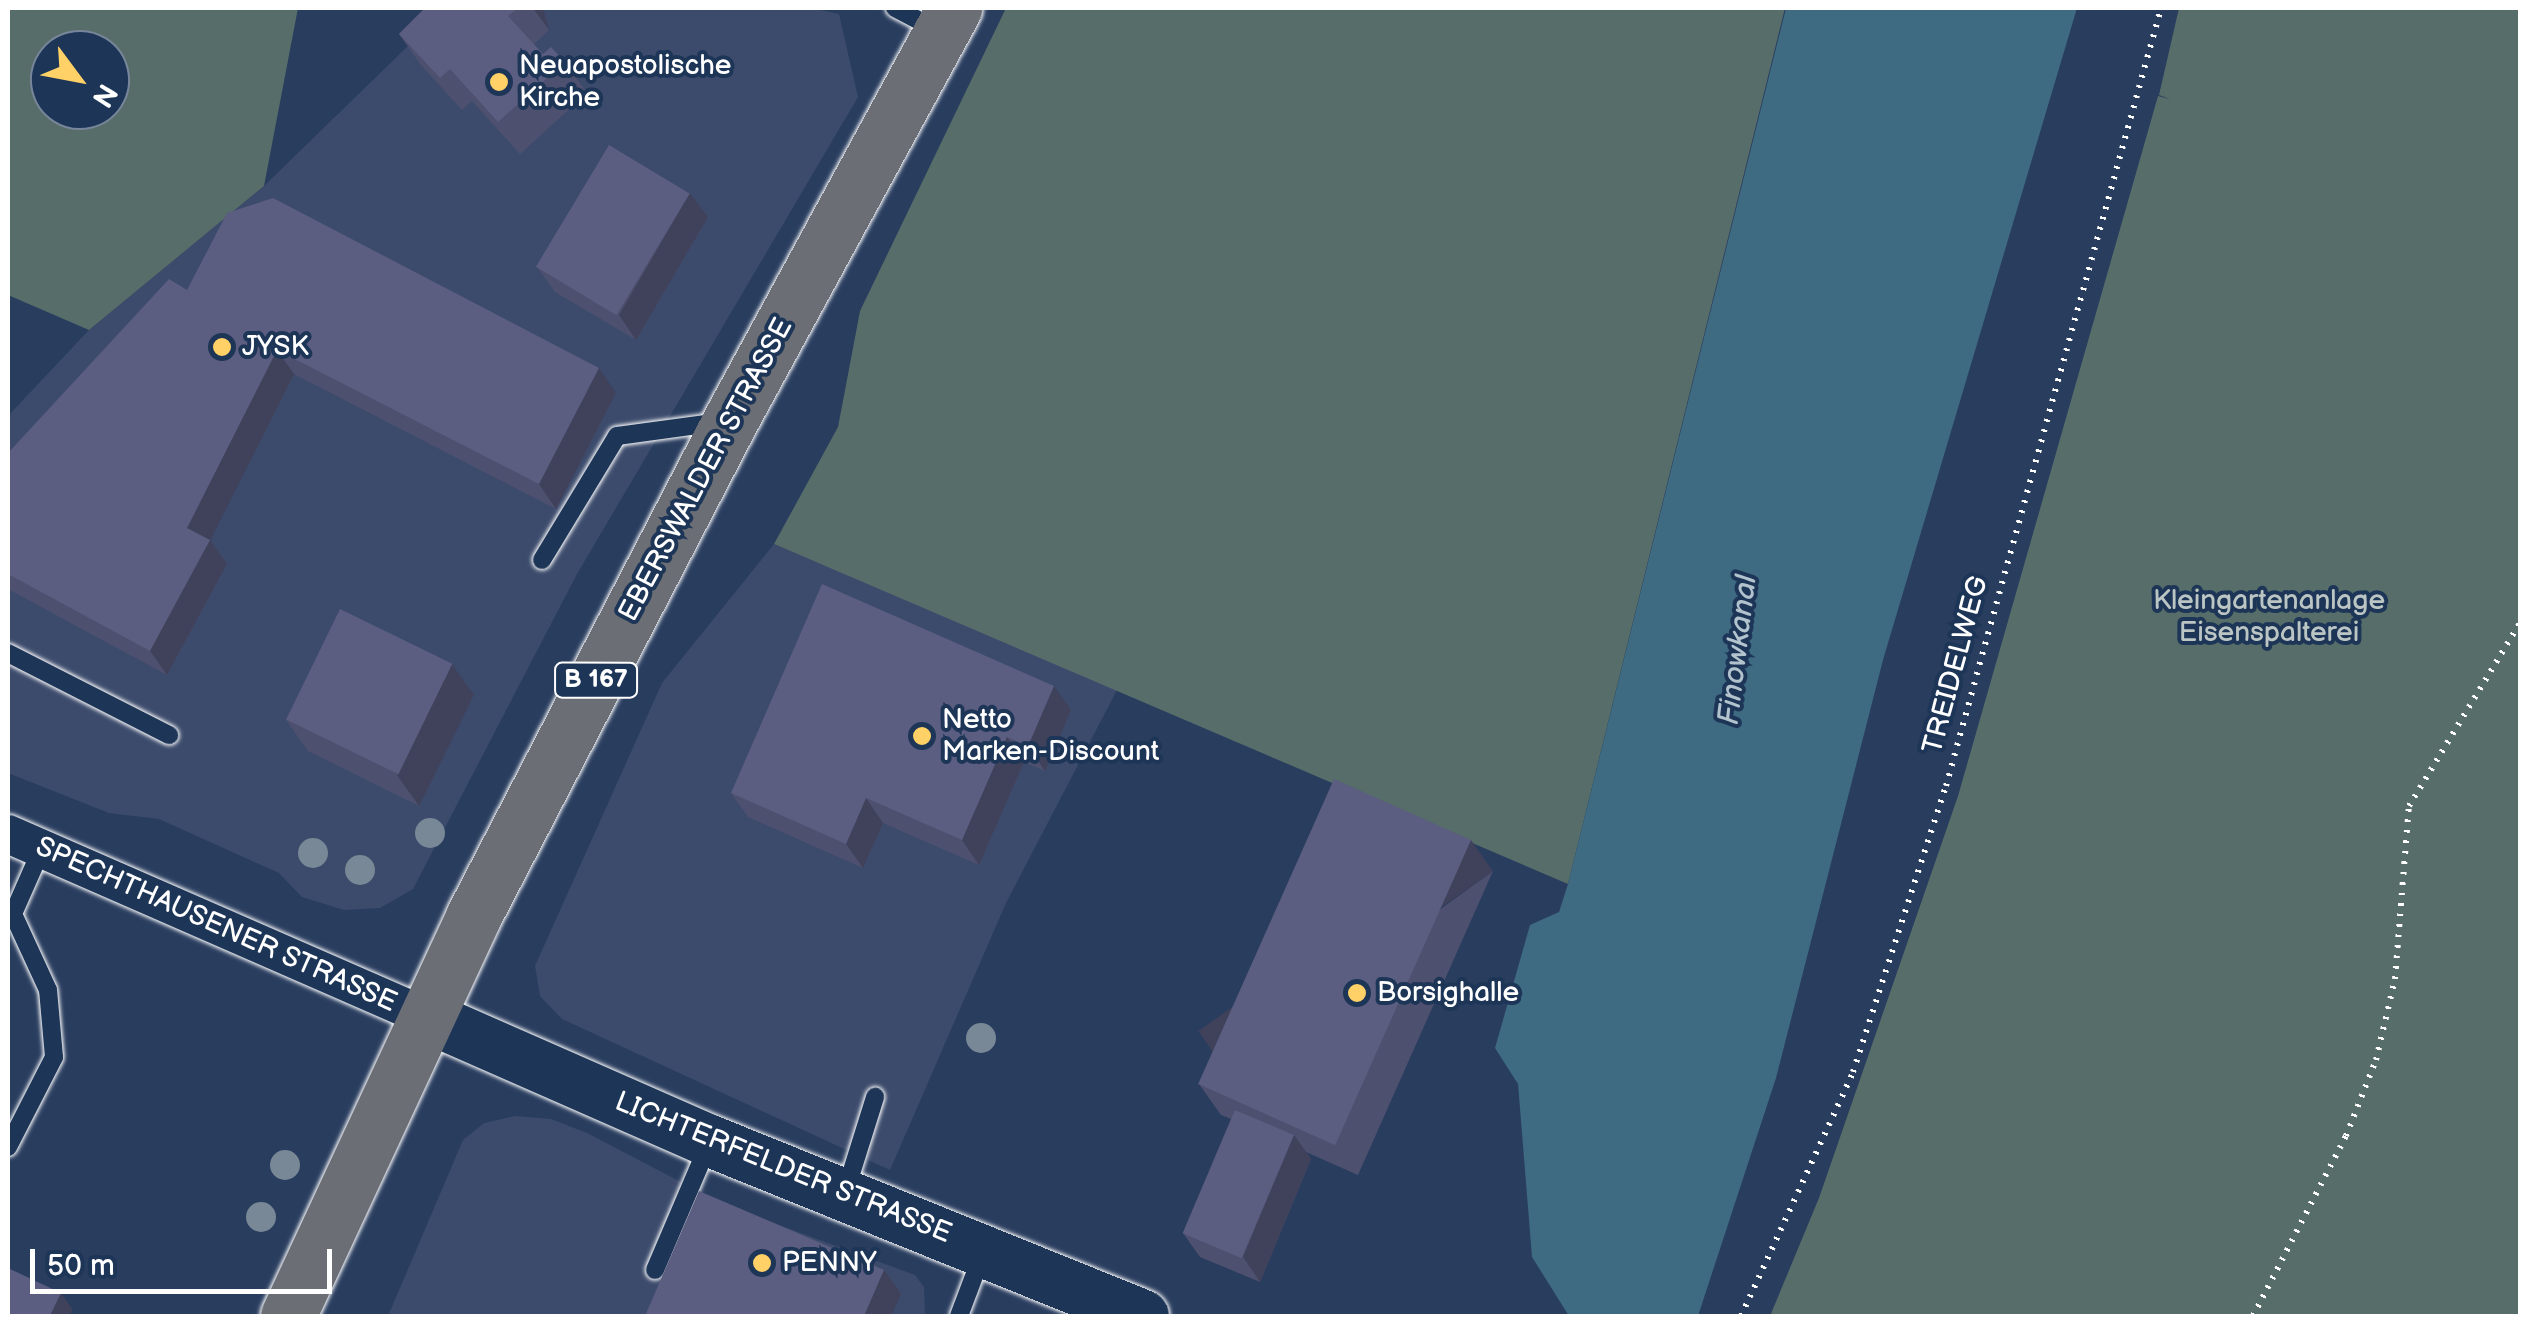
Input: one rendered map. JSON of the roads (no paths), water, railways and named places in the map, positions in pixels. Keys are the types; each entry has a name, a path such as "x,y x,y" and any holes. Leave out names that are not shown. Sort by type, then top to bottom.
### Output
{"main road":[{"name":"EBERSWALDER STRASSE","path":"288,1316 425,1016 730,420 930,16"},
{"name":"LICHTERFELDER STRASSE","path":"425,1016 710,1141 1143,1316"}],"street":[{"name":"SPECHTHAUSENER STRASSE","path":"24,841 425,1016"}],"lane":[{"path":"542,560 618,436 730,420"},
{"path":"8,654 168,736"},
{"path":"8,1148 54,1057 48,990 13,914 24,841"},
{"path":"845,1194 876,1097"},
{"path":"655,1270 710,1141"},
{"path":"959,1316 984,1250"}],"water":[{"name":"Finowkanal","path":"1786,8 2077,8 1883,660 1776,1078 1698,1316 1569,1316 1532,1257 1518,1084 1495,1048 1530,925 1559,912 1568,884"}],"place":[{"name":"Neuapostolische Kirche","path":"499,82"},
{"name":"JYSK","path":"222,347"},
{"name":"Netto Marken-Discount","path":"922,736"},
{"name":"Borsighalle","path":"1357,993"},
{"name":"PENNY","path":"762,1263"}],"park label":[{"name":"Kleingartenanlage Eisenspalterei","path":"2269,617"}]}
